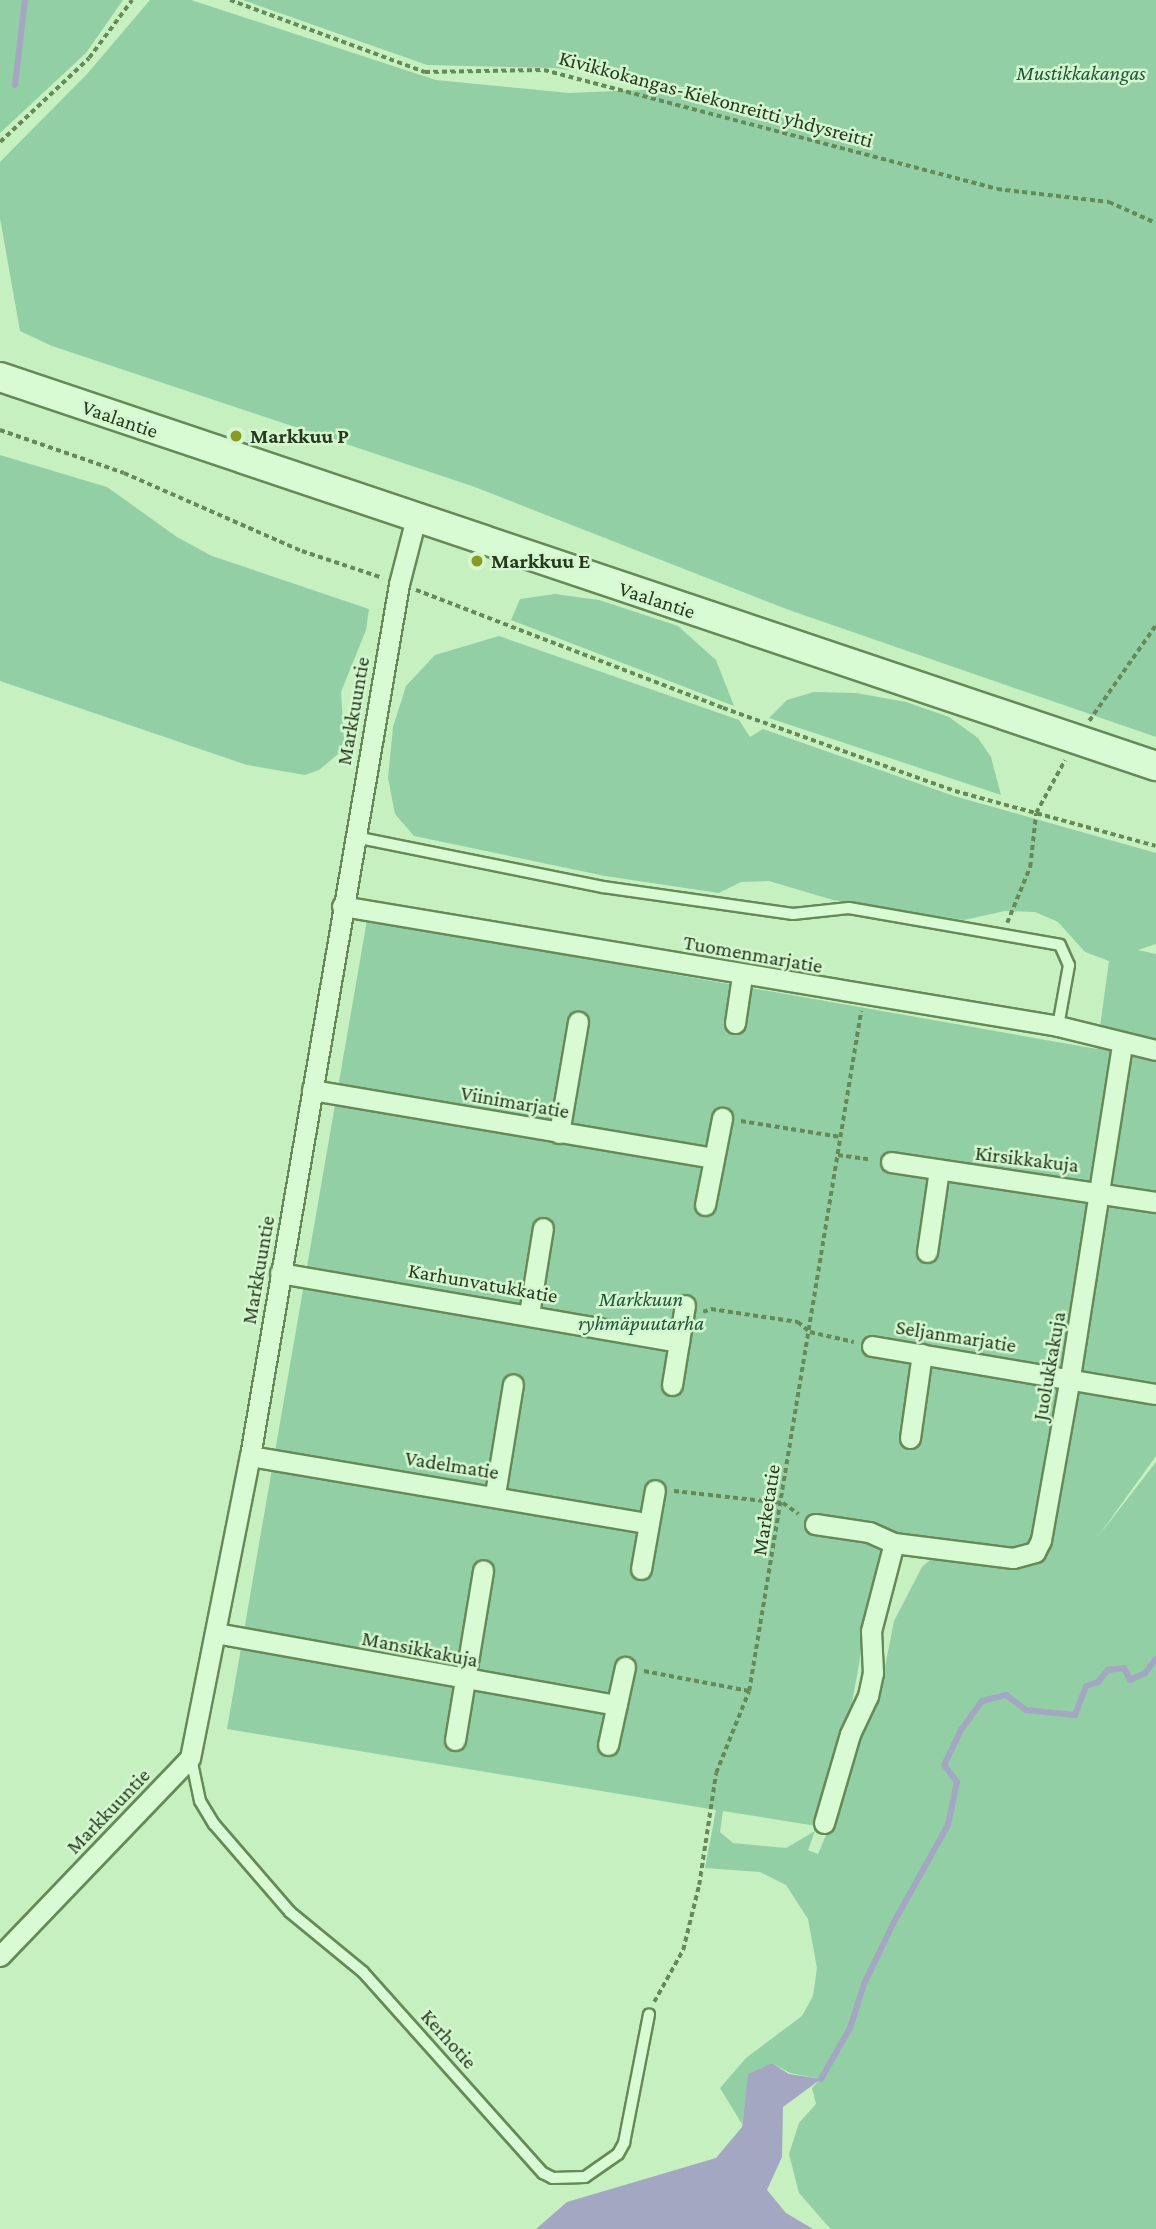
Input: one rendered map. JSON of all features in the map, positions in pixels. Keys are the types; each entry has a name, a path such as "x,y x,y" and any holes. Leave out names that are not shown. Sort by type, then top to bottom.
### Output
{"street":[{"name":"Vaalantie","path":"0,377 1156,766"},
{"name":"Markkuuntie","path":"0,1956 190,1758 250,1456 399,584 416,518"},
{"name":"Tuomenmarjatie","path":"342,906 742,976 1058,1026 1122,1044 1156,1050"},
{"path":"735,1023 742,976"},
{"path":"559,1133 578,1022"},
{"name":"Juolukkakuja","path":"815,1524 869,1532 894,1544 1013,1558 1035,1552 1070,1377 1122,1044"},
{"name":"Viinimarjatie","path":"312,1090 712,1158"},
{"path":"705,1205 712,1158 722,1118"},
{"name":"Kirsikkakuja","path":"891,1162 1101,1191 1156,1202"},
{"path":"927,1252 939,1170"},
{"path":"529,1314 543,1228"},
{"name":"Karhunvatukkatie","path":"280,1273 529,1314 678,1342"},
{"path":"672,1385 684,1313"},
{"name":"Seljanmarjatie","path":"872,1346 1070,1377 1156,1394"},
{"path":"910,1438 922,1354"},
{"path":"495,1494 513,1384"},
{"name":"Vadelmatie","path":"250,1456 495,1494 646,1523"},
{"path":"641,1569 646,1523 655,1490"},
{"path":"824,1823 850,1734 868,1696 873,1673 871,1631 894,1544"},
{"path":"455,1740 483,1570"},
{"name":"Mansikkakuja","path":"216,1633 466,1681 617,1705"},
{"path":"608,1745 625,1667"}],"lane":[{"path":"354,837 603,887 793,914 849,908 1060,945 1069,965 1058,1026"},
{"name":"Kerhotie","path":"190,1758 200,1801 214,1824 290,1912 363,1972 542,2173 552,2178 585,2177 618,2154 649,2014"}],"path":[{"path":"0,142 89,58 132,0"},
{"name":"Kivikkokangas-Kiekonreitti yhdysreitti","path":"230,0 425,72 544,70 997,189 1109,202 1156,223"},
{"path":"0,430 124,473 302,551 399,584 723,708 955,791 1156,846"},
{"path":"1003,934 1030,867 1036,813 1076,740 1156,625"},
{"name":"Marketatie","path":"649,2014 658,1990 683,1950 699,1885 716,1773 749,1691 783,1503 864,995"},
{"path":"722,1118 841,1137"},
{"path":"838,1155 891,1162"},
{"path":"684,1313 711,1309 798,1322 810,1332 872,1346"},
{"path":"655,1490 783,1503"},
{"path":"625,1667 749,1691"}],"green space":[{"path":"0,0 123,0 86,53 0,133"},
{"name":"Mustikkakangas","path":"150,0 191,0 436,80 569,93 690,88 554,68 427,65 243,0 1156,0 1156,737 789,610 472,486 52,346 20,331 0,218 0,162 87,74"},
{"path":"0,455 107,487 177,537 212,556 369,609 366,630 341,692 344,740 338,754 319,770 305,775 247,765 0,681"},
{"path":"555,594 599,600 678,626 716,660 734,706 511,620 520,599"},
{"name":"Markkuun ryhmäpuutarha","path":"499,636 739,720 750,737 763,729 954,796 1156,853 1156,944 1138,950 1156,954 1156,1456 1097,1538 1156,1462 1156,2229 831,2229 799,2193 789,2154 799,2123 816,2104 812,2088 820,2079 790,2073 772,2063 749,2074 742,2124 720,2088 746,2058 802,2016 813,1996 817,1968 808,1919 786,1885 760,1872 705,1868 716,1810 227,1729 367,920 1097,1049 1109,961 1085,952 1058,922 1035,912 1005,911 964,920 833,900 769,881 741,882 719,893 605,876 414,836 395,814 388,778 393,727 406,686 435,655","holes":["880,1550 1012,1566 931,1559 922,1567 894,1621 879,1698 861,1738 835,1828 826,1835 818,1854 808,1850 815,1831 786,1848 733,1843 720,1832 723,1811 829,1828"]},
{"path":"814,692 856,693 906,702 949,717 978,738 991,757 1001,795 769,718 787,700"}],"water":[{"path":"772,2063 789,2074 821,2079 783,2107 782,2157 767,2190 786,2213 813,2229 536,2229 567,2202 716,2158 742,2127 748,2074"}],"waterway":[{"path":"15,85 25,0"},
{"path":"821,2079 850,2028 864,1984 894,1922 948,1825 957,1782 944,1765 961,1730 982,1701 1006,1695 1026,1710 1075,1715 1086,1686 1098,1682 1108,1670 1124,1668 1130,1680 1145,1673 1156,1659"}],"place":[{"name":"Markkuu P","path":"236,436"},
{"name":"Markkuu E","path":"477,561"}]}
